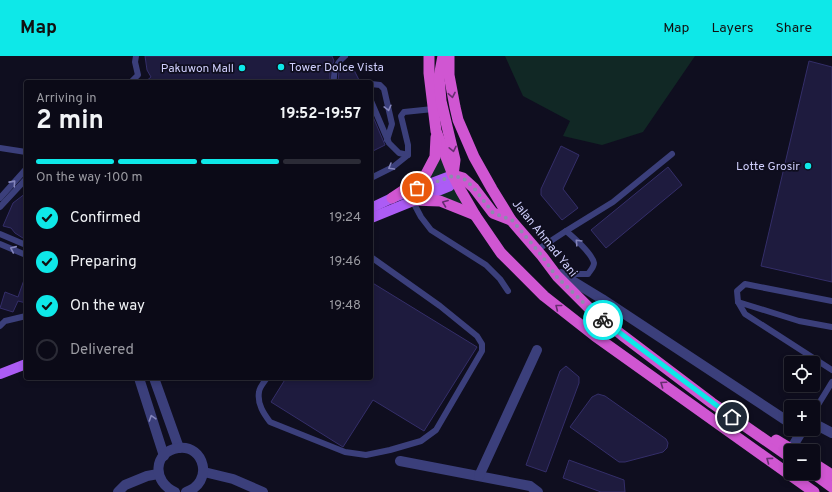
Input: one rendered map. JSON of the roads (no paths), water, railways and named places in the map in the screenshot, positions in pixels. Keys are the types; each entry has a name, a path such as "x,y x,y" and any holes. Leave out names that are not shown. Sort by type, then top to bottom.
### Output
{"highway":[{"path":"392,198 425,176 436,157 436,131 429,73 429,56"},
{"path":"443,56 439,78 442,101 455,160 453,176"},
{"name":"Jalan Ahmad Yani","path":"449,56 449,75 458,120 474,157 512,220 556,276 611,327 712,403 784,448"},
{"path":"436,131 453,176 475,215 502,253 544,296 595,336 814,492"},
{"path":"453,176 463,178 474,188 493,213 512,220"},
{"path":"412,200 440,201 475,215"},
{"path":"539,253 560,274 628,335 784,447"},
{"path":"820,470 832,475"},
{"path":"820,474 832,487"}],"main road":[{"path":"373,207 392,198 453,176"},
{"path":"373,217 412,200 450,186 453,176"},
{"path":"1,371 24,365"}],"street":[{"path":"560,274 602,299 784,418"},
{"path":"479,476 537,350"},
{"path":"140,380 164,456"},
{"path":"155,380 179,448"},
{"path":"820,427 832,433"},
{"path":"175,492 168,489 158,474 159,464 164,456 171,450 179,448 189,449 197,455 202,463 204,472 202,479 191,491"},
{"path":"400,461 530,486 538,492"},
{"path":"204,472 233,479 262,492"},
{"path":"118,492 125,485 147,476 158,474"}],"lane":[{"path":"133,80 138,76 135,62 136,56"},
{"path":"334,80 335,68 340,60 345,56"},
{"path":"373,84 380,85 384,89 392,124 387,140"},
{"path":"373,106 387,140 393,149 399,153 408,155"},
{"path":"408,155 408,145 401,116 404,112 433,109"},
{"path":"0,148 24,152"},
{"path":"539,253 566,230 613,202 672,154"},
{"path":"373,177 393,167 408,155"},
{"path":"0,198 24,171"},
{"path":"0,207 24,181"},
{"path":"412,200 421,217 431,230 486,265 500,279 508,291"},
{"path":"560,274 588,274 593,267 594,262 590,255 566,230"},
{"path":"0,234 24,244"},
{"path":"0,244 24,254"},
{"path":"266,380 258,391 259,402 263,413 270,422 344,452 366,455 390,450 421,442 436,430 482,351 482,344 477,336 440,306 373,258"},
{"path":"832,301 745,284 737,291 738,302 745,314 832,370"},
{"path":"738,302 799,321 832,327"},
{"path":"0,315 4,321"},
{"path":"0,326 4,321 24,316"},
{"path":"820,402 832,382"}],"place":[{"name":"Tower Dolce Vista","path":"281,67"},
{"name":"Pakuwon Mall","path":"242,68"},
{"name":"Lotte Grosir","path":"808,166"}]}
